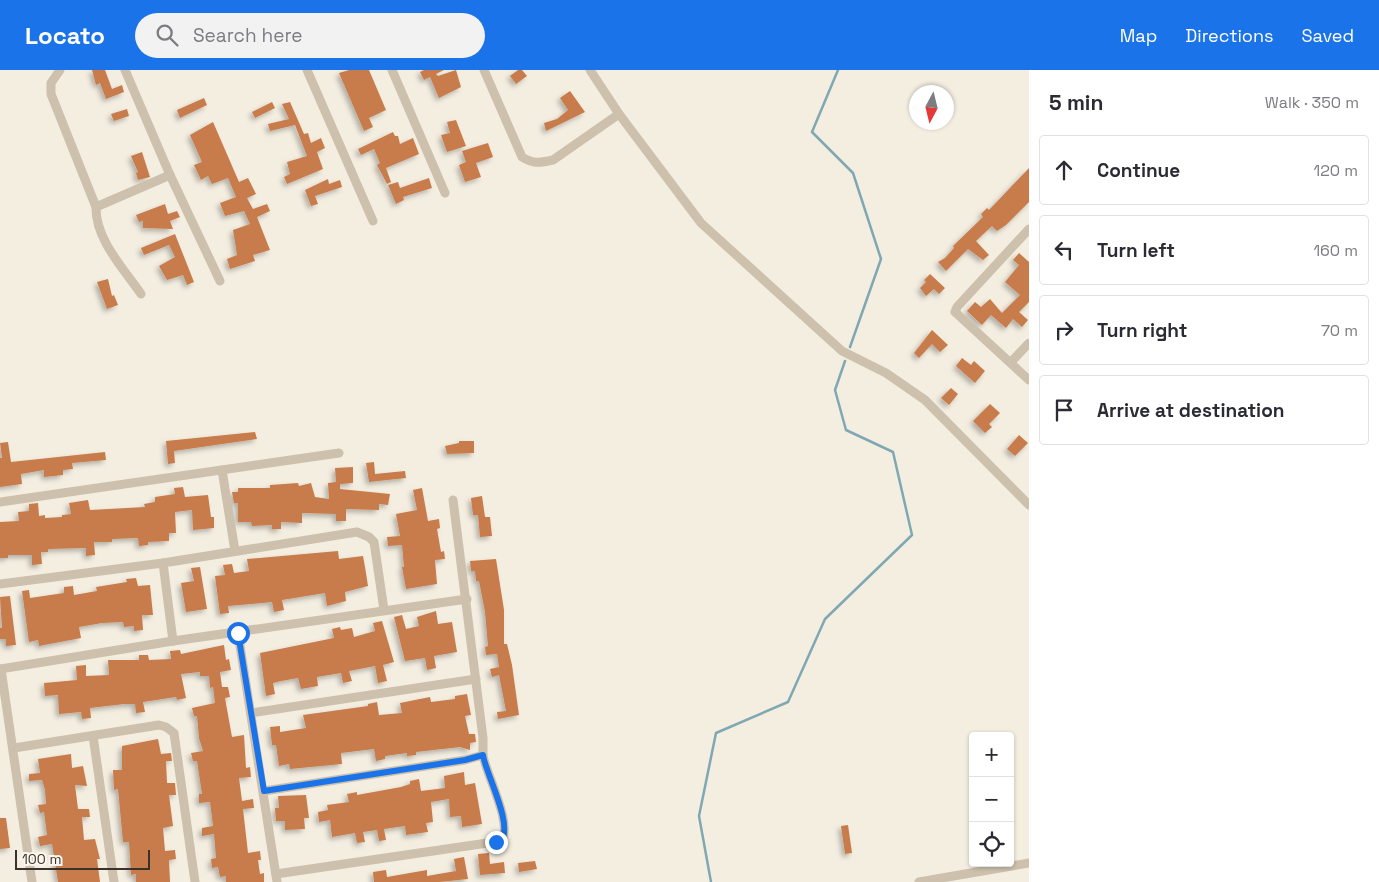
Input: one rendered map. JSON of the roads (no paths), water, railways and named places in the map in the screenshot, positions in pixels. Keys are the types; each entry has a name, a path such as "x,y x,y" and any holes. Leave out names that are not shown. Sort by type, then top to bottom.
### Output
{"street":[{"path":"60,70 51,83 51,94 96,207 96,220 100,232 141,294"},
{"path":"125,70 170,175 220,282"},
{"path":"306,70 373,221"},
{"path":"392,70 445,193"},
{"path":"484,70 522,157 531,162 541,163 553,160 619,114"},
{"path":"590,70 619,114 701,222 842,350 886,373 925,400 1029,505"},
{"path":"96,207 170,175"},
{"path":"1029,230 957,307 955,312 1029,380"},
{"path":"1011,362 1029,343"},
{"path":"0,502 339,453"},
{"path":"222,470 234,551"},
{"path":"238,633 277,878 501,841 504,833 499,799 483,755 484,738 453,500"},
{"path":"0,584 163,562 348,533 362,534 374,542 384,610"},
{"path":"163,562 173,641"},
{"path":"32,882 1,669 173,641 467,599"},
{"path":"251,713 476,679"},
{"path":"14,748 159,725 166,727 174,733 195,882"},
{"path":"93,736 114,882"},
{"path":"264,791 465,760 483,755"},
{"path":"919,882 1029,863"}],"waterway":[{"path":"838,70 812,132 853,173 881,259 850,347"},
{"path":"711,882 699,816 716,733 788,702 825,619 912,535 893,452 846,430 835,390 845,361"}]}
